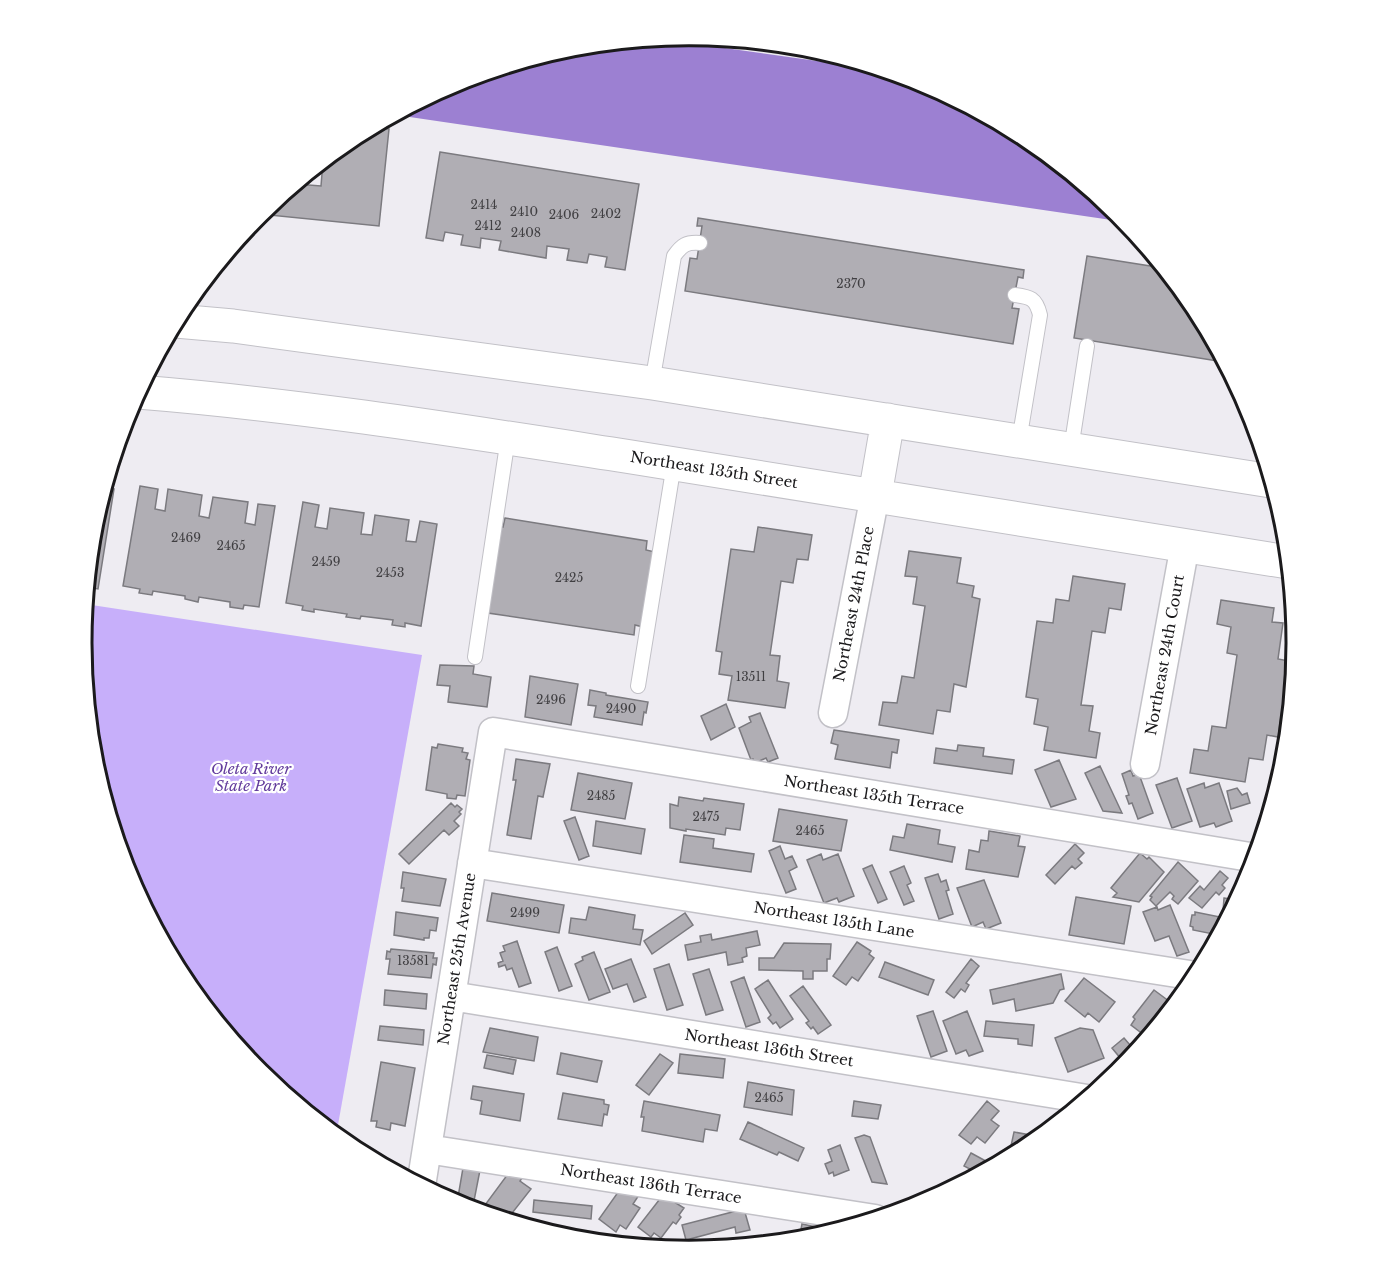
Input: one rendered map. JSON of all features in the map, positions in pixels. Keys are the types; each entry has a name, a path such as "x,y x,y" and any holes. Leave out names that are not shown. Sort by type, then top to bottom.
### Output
{"street":[{"path":"190,317 652,383 1263,480"},
{"name":"Northeast 135th Street","path":"147,393 312,410 508,438 1280,561"},
{"path":"875,495 888,420"},
{"name":"Northeast 24th Place","path":"833,713 875,495"},
{"name":"Northeast 24th Court","path":"1146,764 1185,545"},
{"name":"Northeast 135th Terrace","path":"493,732 1246,856"},
{"name":"Northeast 25th Avenue","path":"423,1178 493,732"},
{"name":"Northeast 135th Lane","path":"472,863 1186,974"},
{"name":"Northeast 136th Street","path":"451,996 1076,1097"},
{"name":"Northeast 136th Terrace","path":"427,1149 857,1216"}],"lane":[{"path":"652,383 674,256 683,245 690,242 700,243"},
{"path":"1015,295 1028,296 1038,304 1040,315 1019,441"},
{"path":"1071,449 1088,346"},
{"path":"475,657 508,438"},
{"path":"638,686 674,464"}],"green space":[{"name":"Oleta River State Park","path":"93,605 422,655 338,1126 295,1092 267,1066 215,1007 172,942 137,872 112,798 103,760 93,683"}],"shaded area":[{"path":"689,46 723,48 819,61 881,78 953,108 988,126 1052,170 1110,220 408,117 497,78 573,58 611,52"}],"building":[{"path":"386,129 389,129 379,226 273,215 307,185 321,186 322,173 357,147"},
{"path":"440,152 639,184 625,270 605,267 607,257 589,254 587,263 567,260 569,249 547,246 546,258 499,250 501,241 481,238 480,248 461,245 463,235 445,232 443,241 426,238"},
{"path":"698,218 1024,270 1023,278 1018,277 1012,308 1019,309 1013,344 685,291 690,258 697,259 702,226 697,226"},
{"path":"1087,256 1151,266 1185,312 1214,360 1074,338"},
{"path":"140,486 158,489 155,509 165,511 168,489 202,495 199,516 209,518 213,497 248,502 245,523 255,525 258,504 275,506 259,607 244,605 243,609 230,607 230,602 199,597 198,602 185,599 185,596 153,591 152,595 139,593 140,589 123,586"},
{"path":"112,489 114,489 98,589 95,588 103,527"},
{"path":"303,502 319,505 315,527 327,529 330,508 364,513 361,534 372,535 375,515 409,520 406,541 416,542 420,521 437,524 421,626 405,623 405,627 392,625 393,620 361,616 360,619 346,617 347,614 314,609 314,612 302,610 303,606 286,603"},
{"path":"505,518 647,541 646,550 655,552 643,627 635,625 634,635 488,613 496,525 503,527"},
{"path":"758,527 812,535 808,560 797,559 793,583 781,581 770,655 780,656 777,681 789,683 785,708 728,700 732,676 719,674 722,652 716,651 731,549 754,552"},
{"path":"909,551 961,558 957,583 974,586 972,597 980,599 966,687 954,684 950,712 937,710 933,734 879,725 883,702 897,703 902,676 914,678 925,606 913,604 917,577 905,576"},
{"path":"1073,576 1125,584 1121,610 1109,608 1105,633 1092,631 1081,705 1093,706 1089,731 1100,733 1096,758 1044,750 1048,727 1034,724 1038,699 1026,697 1037,621 1053,623 1056,599 1069,601"},
{"path":"1221,600 1274,608 1272,622 1283,623 1278,659 1286,660 1285,683 1278,737 1267,735 1263,760 1249,758 1245,782 1190,773 1194,749 1208,751 1212,726 1226,728 1237,655 1227,653 1231,627 1217,624"},
{"path":"440,665 474,666 473,674 491,677 487,707 448,702 450,686 437,685"},
{"path":"530,676 578,684 571,725 525,717"},
{"path":"590,690 648,702 642,725 594,717 596,706 588,705"},
{"path":"726,704 735,727 711,740 701,716"},
{"path":"760,713 778,758 768,762 766,758 755,763 753,759 751,760 739,728 751,722 749,717"},
{"path":"834,730 899,740 897,753 892,752 890,768 835,759 838,745 831,743"},
{"path":"438,744 463,748 462,752 468,753 466,759 470,760 465,796 457,795 456,799 447,798 447,794 426,790 432,747 437,748"},
{"path":"958,745 984,748 983,756 1014,760 1012,774 934,763 936,748 957,751"},
{"path":"516,759 550,764 543,797 538,796 531,839 507,835 516,780 513,780"},
{"path":"1059,760 1076,799 1051,807 1035,770"},
{"path":"1100,766 1122,813 1103,811 1085,773"},
{"path":"1131,770 1133,776 1139,774 1153,813 1138,819 1132,803 1129,804 1126,796 1129,795 1122,774"},
{"path":"578,773 632,783 625,819 571,810"},
{"path":"1177,778 1192,821 1172,828 1156,785"},
{"path":"1204,783 1205,788 1219,783 1232,821 1216,827 1214,823 1200,827 1187,789"},
{"path":"1237,788 1242,795 1247,793 1250,803 1231,809 1227,791"},
{"path":"679,797 744,804 740,830 726,828 725,835 670,828 670,804 678,806"},
{"path":"451,803 462,809 459,812 461,814 454,821 459,826 449,835 444,830 409,864 399,854"},
{"path":"779,809 847,820 841,851 773,841"},
{"path":"575,817 589,856 579,860 564,821"},
{"path":"596,821 645,829 641,854 593,846"},
{"path":"907,824 940,830 938,844 955,847 952,862 890,850 893,836 904,838"},
{"path":"989,831 1020,836 1018,846 1025,847 1018,877 966,869 969,850 979,852 981,840 988,841"},
{"path":"684,835 714,839 713,848 754,854 751,872 680,862"},
{"path":"1075,844 1084,853 1078,859 1082,863 1075,869 1072,866 1055,884 1046,875"},
{"path":"780,846 785,859 792,856 797,867 789,871 796,889 786,893 769,851"},
{"path":"1140,853 1147,859 1149,857 1164,872 1139,902 1113,897 1117,893 1111,888"},
{"path":"821,854 823,860 838,854 854,896 839,902 837,898 824,903 807,860"},
{"path":"1178,862 1198,881 1178,904 1172,899 1174,896 1170,892 1156,906 1150,900 1152,897 1150,896"},
{"path":"872,865 887,899 878,903 863,869"},
{"path":"904,866 911,883 907,885 914,901 904,905 890,872"},
{"path":"1220,871 1228,878 1222,885 1225,888 1219,895 1216,892 1202,908 1189,898 1200,886 1204,890"},
{"path":"403,872 446,879 440,906 402,901"},
{"path":"938,874 941,882 946,880 949,890 946,891 953,914 939,919 925,878"},
{"path":"984,880 1001,923 986,929 983,922 972,927 957,888"},
{"path":"492,893 564,905 559,933 487,921"},
{"path":"1076,897 1131,906 1124,944 1069,935"},
{"path":"1224,898 1228,899 1224,908 1223,910"},
{"path":"1170,905 1189,952 1177,956 1169,936 1155,941 1143,912 1157,907 1158,910"},
{"path":"589,907 635,915 633,929 643,930 640,945 569,933 571,918 586,920"},
{"path":"396,912 438,918 436,931 430,930 429,938 424,938 424,940 394,935"},
{"path":"1195,912 1219,917 1210,934 1193,930 1190,926 1192,915 1195,915"},
{"path":"685,913 693,925 652,954 644,941"},
{"path":"757,931 760,945 746,948 747,956 742,958 743,962 728,965 726,952 688,960 685,945 701,942 700,936 711,934 712,940"},
{"path":"517,941 531,983 519,987 512,968 507,970 505,965 499,967 498,963 503,961 500,953 505,951 503,946"},
{"path":"857,942 871,951 869,954 874,958 858,981 852,977 846,985 833,976"},
{"path":"784,943 831,944 827,971 813,971 813,979 803,979 803,971 759,970 759,958 774,958"},
{"path":"557,947 572,986 559,991 545,952"},
{"path":"391,949 434,953 433,958 437,958 436,965 433,964 431,978 388,974 390,959 386,959 387,951 390,952"},
{"path":"594,952 610,992 589,1000 575,964 583,960 582,957"},
{"path":"631,959 646,997 634,1002 627,984 613,989 605,969"},
{"path":"971,959 979,966 966,983 969,985 965,992 961,989 954,998 946,992"},
{"path":"885,962 934,980 928,995 879,977"},
{"path":"669,964 683,1005 667,1010 654,969"},
{"path":"709,969 723,1010 706,1015 693,974"},
{"path":"1061,974 1064,989 1060,990 1053,1003 1016,1011 1014,999 993,1004 990,990"},
{"path":"744,977 760,1022 746,1027 731,982"},
{"path":"1084,978 1115,1002 1099,1022 1088,1013 1085,1017 1065,1001"},
{"path":"768,980 793,1019 780,1028 776,1022 773,1024 768,1018 771,1015 755,989"},
{"path":"803,986 831,1025 818,1034 806,1023 809,1021 790,996"},
{"path":"385,990 427,994 426,1009 384,1005"},
{"path":"1154,990 1168,1000 1141,1033 1131,1025 1135,1019 1133,1017"},
{"path":"933,1011 947,1051 931,1057 917,1016"},
{"path":"967,1011 983,1051 969,1056 966,1050 956,1054 943,1021"},
{"path":"986,1021 1034,1025 1032,1046 1018,1044 1018,1039 984,1036"},
{"path":"380,1026 424,1030 423,1045 378,1040"},
{"path":"490,1028 538,1037 534,1061 483,1052"},
{"path":"1080,1028 1093,1030 1104,1058 1068,1072 1055,1038"},
{"path":"1124,1038 1130,1045 1119,1057 1112,1048"},
{"path":"561,1053 602,1061 597,1082 557,1074"},
{"path":"660,1054 673,1063 649,1095 636,1085"},
{"path":"680,1054 725,1059 723,1078 678,1073"},
{"path":"487,1055 516,1060 513,1074 484,1068"},
{"path":"381,1062 415,1068 405,1126 391,1123 390,1130 376,1127 377,1121 371,1121"},
{"path":"748,1082 794,1090 792,1115 744,1107"},
{"path":"473,1086 524,1094 520,1121 480,1114 482,1101 471,1099"},
{"path":"563,1093 604,1100 604,1104 609,1105 607,1115 604,1114 602,1126 558,1119"},
{"path":"644,1101 720,1115 717,1131 705,1129 703,1142 642,1131 644,1117 641,1117"},
{"path":"854,1101 881,1105 878,1119 852,1116"},
{"path":"987,1101 999,1111 991,1120 999,1126 985,1143 977,1137 971,1144 959,1135"},
{"path":"748,1122 804,1148 798,1161 779,1152 777,1155 740,1139"},
{"path":"1014,1132 1028,1135 1021,1140 1011,1146"},
{"path":"864,1135 870,1137 887,1184 872,1182 855,1138"},
{"path":"840,1145 849,1170 834,1176 833,1172 829,1174 825,1164 832,1161 828,1150"},
{"path":"971,1153 986,1161 971,1170 964,1166"},
{"path":"464,1162 481,1165 474,1200 459,1194"},
{"path":"511,1170 531,1189 512,1213 485,1204"},
{"path":"626,1181 641,1192 633,1204 640,1208 626,1229 620,1225 616,1232 599,1219"},
{"path":"663,1195 684,1208 676,1224 673,1222 661,1238 654,1233 651,1237 638,1227"},
{"path":"534,1200 592,1206 591,1219 533,1212"},
{"path":"744,1209 750,1230 736,1233 735,1227 686,1240 682,1225"},
{"path":"802,1224 815,1227 805,1229 801,1230"}]}
